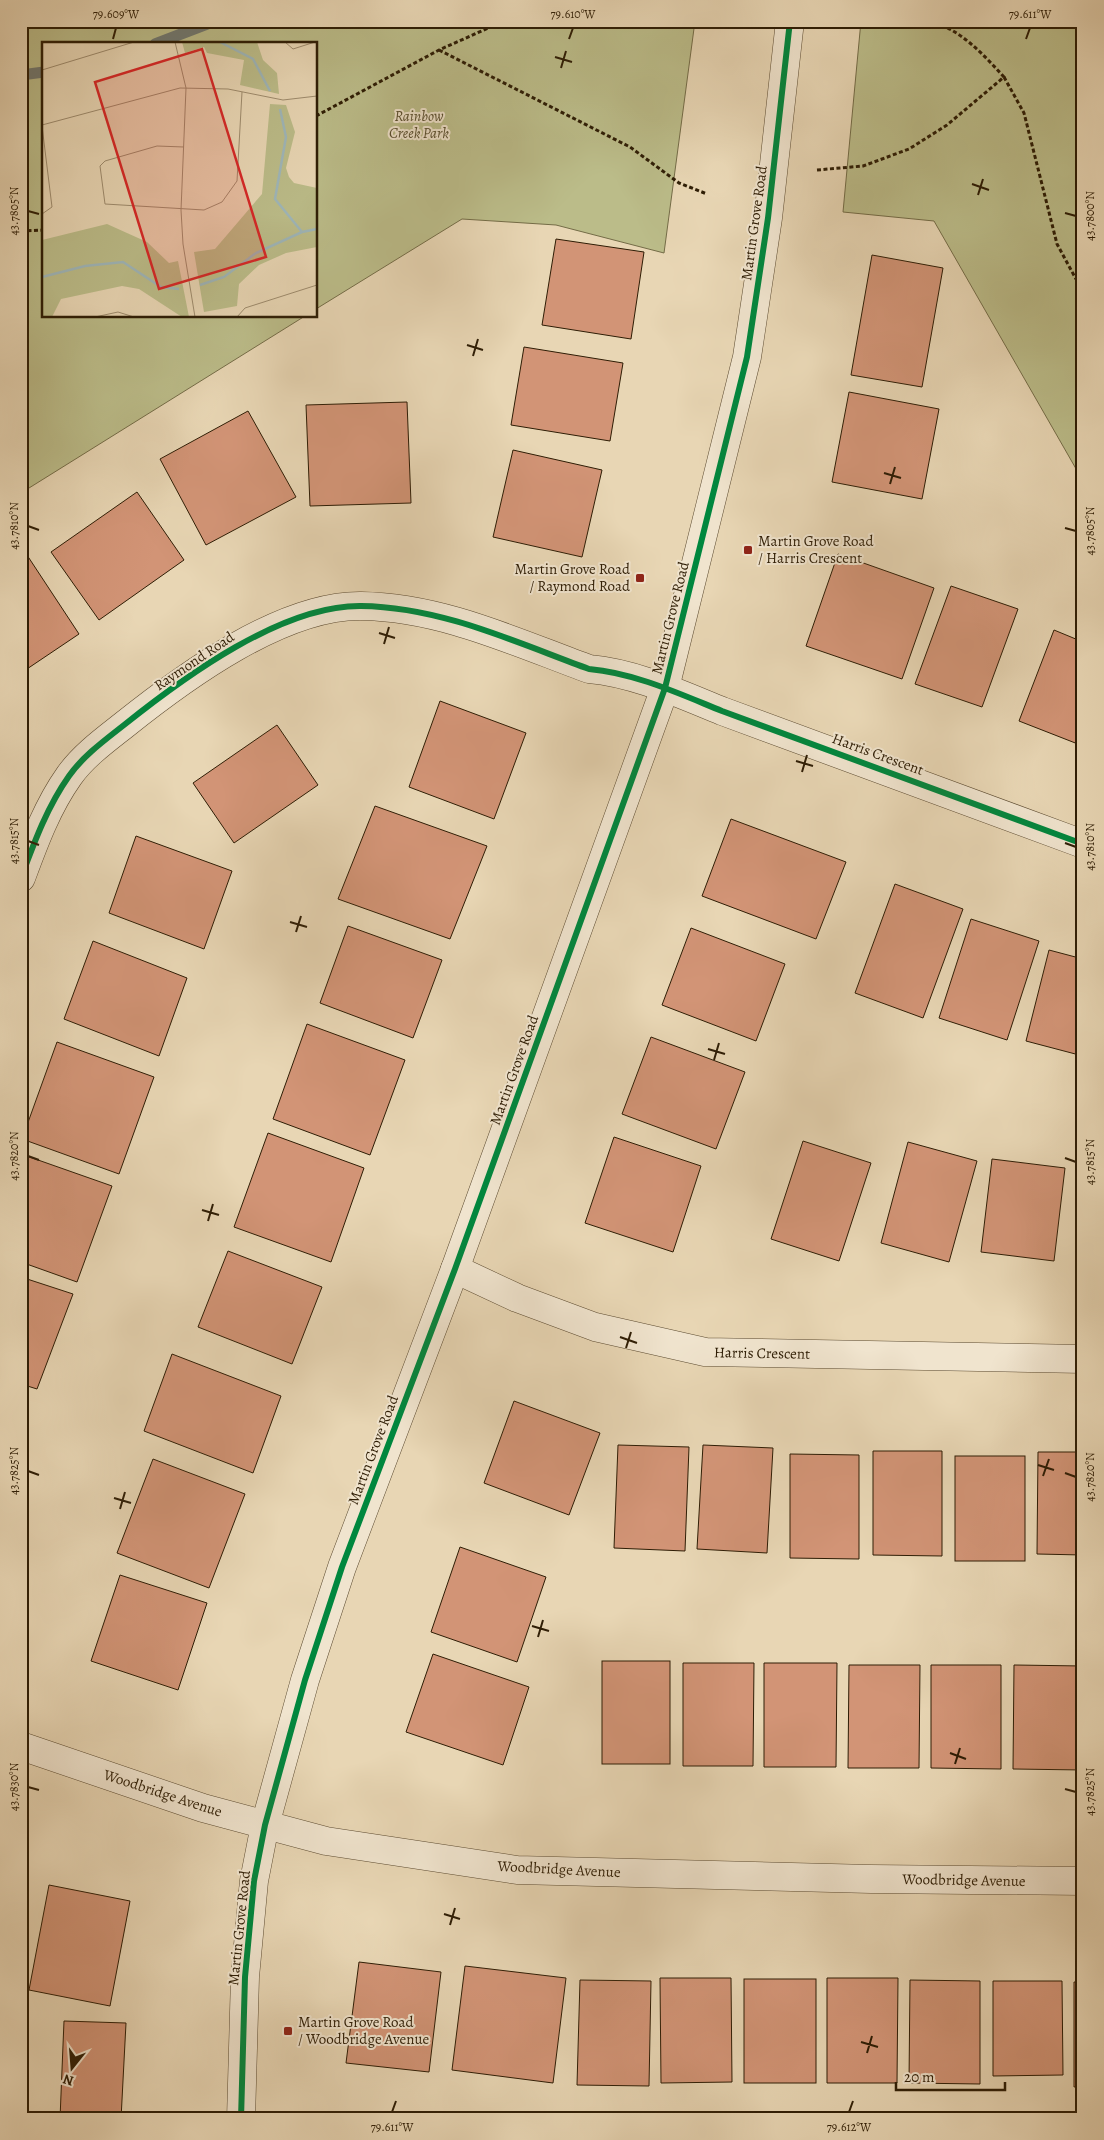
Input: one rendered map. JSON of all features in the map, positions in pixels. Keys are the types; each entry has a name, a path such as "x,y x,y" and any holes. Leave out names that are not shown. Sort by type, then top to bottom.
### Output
{"street":[{"name":"Martin Grove Road","path":"241,2119 245,1977 254,1881 266,1825 305,1680 342,1567 455,1270 665,688 746,358 768,218 790,21"},
{"name":"Raymond Road","path":"21,878 38,832 53,800 70,775 89,754 138,714 216,658 252,637 296,619 327,610 359,606 401,608 445,617 589,669 605,670 665,688"},
{"name":"Harris Crescent","path":"665,688 722,711 1083,844"},
{"name":"Harris Crescent","path":"455,1270 517,1298 595,1327 705,1352 1083,1359"},
{"name":"Woodbridge Avenue","path":"21,1746 203,1808 326,1841 517,1870 871,1880 1083,1881"}],"path":[{"path":"318,115 439,50 504,21"},
{"path":"930,21 944,25 959,35 990,61 1004,77 1024,113 1057,244 1083,292"},
{"path":"439,50 630,147 680,182 707,194"},
{"path":"816,170 863,166 909,149 947,125 1004,77"},
{"path":"21,232 42,230"}],"green space":[{"name":"Rainbow Creek Park","path":"21,21 695,21 664,253 556,225 462,219 318,308 318,42 42,42 42,318 302,318 21,493"},
{"path":"861,21 1083,21 1083,481 934,221 843,212"}],"building":[{"path":"556,239 644,252 631,339 542,325"},
{"path":"872,255 943,268 922,387 851,375"},
{"path":"524,347 623,363 610,441 511,425"},
{"path":"849,392 939,409 922,499 832,482"},
{"path":"407,402 411,503 310,506 306,405"},
{"path":"248,411 296,497 206,545 160,459"},
{"path":"513,450 602,470 582,557 493,537"},
{"path":"137,492 184,560 99,620 51,552"},
{"path":"23,549 79,634 21,673 21,550"},
{"path":"838,554 934,588 902,679 806,646"},
{"path":"951,586 1018,609 982,707 915,684"},
{"path":"1054,630 1083,642 1083,746 1019,721"},
{"path":"440,701 526,733 494,819 409,787"},
{"path":"277,725 318,785 234,843 193,783"},
{"path":"375,806 487,846 450,939 338,899"},
{"path":"731,819 846,862 816,939 702,896"},
{"path":"136,836 232,871 204,949 109,913"},
{"path":"895,884 963,909 923,1018 855,993"},
{"path":"971,919 1039,941 1007,1040 939,1018"},
{"path":"348,926 442,960 413,1038 320,1003"},
{"path":"691,928 785,964 756,1041 662,1005"},
{"path":"93,941 187,978 159,1056 64,1019"},
{"path":"1049,950 1083,959 1083,1056 1026,1041"},
{"path":"307,1024 405,1060 370,1155 273,1119"},
{"path":"651,1037 745,1072 716,1149 622,1114"},
{"path":"57,1042 154,1077 119,1174 22,1139"},
{"path":"268,1133 364,1168 331,1262 234,1227"},
{"path":"614,1137 701,1166 673,1252 585,1223"},
{"path":"803,1141 871,1163 839,1261 771,1239"},
{"path":"908,1142 977,1161 949,1262 881,1243"},
{"path":"21,1154 112,1186 77,1282 21,1262"},
{"path":"992,1159 1065,1168 1054,1261 981,1252"},
{"path":"228,1251 322,1287 292,1364 198,1327"},
{"path":"21,1277 73,1294 37,1389 21,1384"},
{"path":"172,1354 281,1396 253,1473 144,1431"},
{"path":"21,1401 27,1403 21,1418"},
{"path":"514,1401 600,1433 569,1515 484,1483"},
{"path":"618,1445 689,1447 685,1551 614,1548"},
{"path":"703,1445 773,1448 767,1553 697,1549"},
{"path":"873,1451 942,1451 942,1556 873,1555"},
{"path":"1038,1452 1083,1452 1083,1555 1037,1554"},
{"path":"790,1454 859,1455 859,1559 790,1558"},
{"path":"955,1456 1025,1456 1025,1561 955,1561"},
{"path":"153,1459 245,1494 209,1588 117,1553"},
{"path":"460,1547 546,1577 517,1662 431,1632"},
{"path":"120,1575 207,1603 178,1690 91,1661"},
{"path":"433,1654 529,1687 503,1765 406,1732"},
{"path":"602,1661 670,1661 670,1764 602,1764"},
{"path":"683,1663 754,1663 753,1766 683,1766"},
{"path":"764,1663 837,1663 836,1767 764,1767"},
{"path":"849,1665 920,1665 919,1768 848,1768"},
{"path":"931,1665 1001,1665 1001,1769 931,1768"},
{"path":"1014,1665 1083,1666 1083,1770 1013,1769"},
{"path":"49,1885 130,1901 110,2006 29,1990"},
{"path":"359,1962 441,1972 429,2072 346,2063"},
{"path":"465,1966 566,1978 553,2083 452,2070"},
{"path":"660,1978 731,1978 732,2082 661,2083"},
{"path":"827,1978 898,1978 897,2083 827,2083"},
{"path":"744,1979 816,1979 816,2083 744,2083"},
{"path":"580,1980 651,1981 649,2086 577,2085"},
{"path":"910,1980 980,1981 980,2084 909,2083"},
{"path":"993,1981 1062,1981 1063,2075 993,2076"},
{"path":"1074,1982 1083,1982 1083,2086 1074,2087"},
{"path":"64,2021 126,2023 121,2119 60,2119"}],"waterway":[{"path":"160,42 215,21"},
{"path":"21,75 42,72"}],"cycle path":[{"path":"241,2119 245,1977 254,1881 265,1825 305,1680 342,1567 455,1269 665,688 747,357 768,218 790,21"},
{"path":"21,878 42,826 61,788 81,762 109,736 175,686 235,647 299,617 331,609 361,606 420,612 449,619 505,637 589,669 623,675 674,691 722,711 1083,844"}],"place":[{"name":"Martin Grove Road / Harris Crescent","path":"748,550"},
{"name":"Martin Grove Road / Raymond Road","path":"640,578"},
{"name":"Martin Grove Road / Woodbridge Avenue","path":"288,2031"}]}
